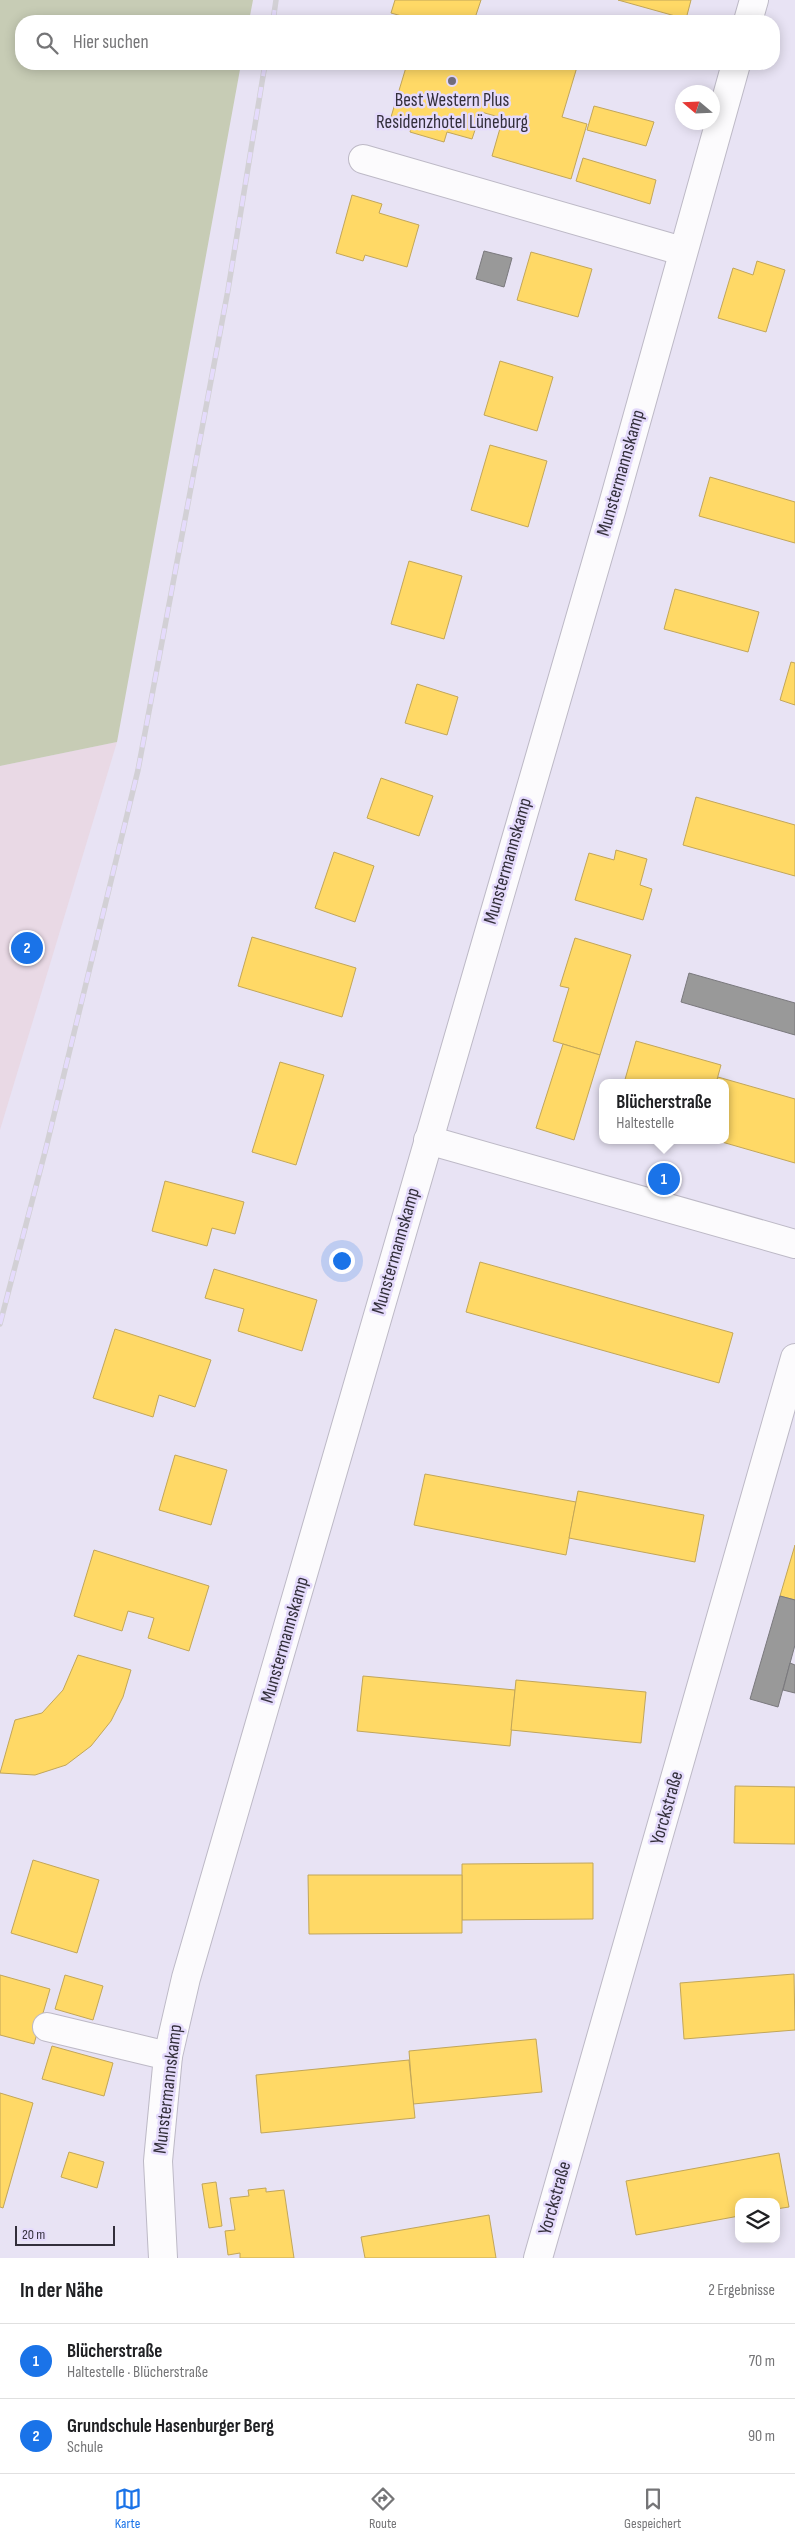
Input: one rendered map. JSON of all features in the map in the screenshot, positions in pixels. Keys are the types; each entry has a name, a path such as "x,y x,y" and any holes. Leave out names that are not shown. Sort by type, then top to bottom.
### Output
{"street":[{"path":"750,15 754,0"},
{"name":"Munstermannskamp","path":"163,2258 158,2161 168,2056 186,1978 612,508 682,251 734,70"},
{"path":"363,159 682,251"},
{"path":"428,1140 795,1244"},
{"name":"Yorckstraße","path":"538,2258 795,1358"},
{"path":"46,2027 168,2056"}],"shaded area":[{"path":"117,742 0,1130 0,766"}],"green space":[{"path":"0,0 253,0 250,15 15,15 15,70 240,70 117,742 0,766"}],"building: Wohnen":[{"path":"395,0 481,0 476,15 398,15 391,13"},
{"path":"618,0 691,0 687,15 672,15"},
{"path":"405,70 576,70 562,117 587,124 571,179 492,156 503,118 481,112 472,139 447,132 444,142 410,132 412,123 391,117"},
{"path":"594,106 654,122 646,146 587,130"},
{"path":"583,158 656,180 650,204 576,181"},
{"path":"352,195 382,204 379,213 419,225 407,267 365,255 363,261 336,253"},
{"path":"531,252 592,269 578,317 517,300"},
{"path":"757,261 785,270 766,332 718,318 733,268 753,275"},
{"path":"500,361 553,377 537,431 484,415"},
{"path":"490,445 547,461 528,527 471,510"},
{"path":"710,477 795,502 795,543 699,516"},
{"path":"409,561 462,576 444,639 391,624"},
{"path":"675,589 759,612 748,652 664,629"},
{"path":"791,662 795,663 795,705 780,700"},
{"path":"417,684 458,697 447,735 405,723"},
{"path":"381,778 433,796 419,836 367,818"},
{"path":"696,797 795,825 795,876 683,845"},
{"path":"616,850 647,859 640,885 652,889 643,920 575,900 589,853 614,860"},
{"path":"334,852 374,866 355,922 315,908"},
{"path":"252,937 356,968 342,1017 238,986"},
{"path":"575,938 631,955 600,1055 553,1041 569,988 560,986"},
{"path":"636,1041 721,1065 717,1079 625,1079"},
{"path":"563,1044 600,1055 574,1140 536,1128"},
{"path":"280,1062 324,1075 296,1165 252,1152"},
{"path":"729,1080 795,1099 795,1163 729,1144"},
{"path":"165,1181 244,1202 235,1234 212,1228 207,1246 152,1231"},
{"path":"480,1262 733,1333 719,1383 466,1312"},
{"path":"214,1269 317,1300 302,1351 238,1331 244,1309 205,1298"},
{"path":"115,1329 211,1360 195,1407 159,1395 153,1417 93,1398"},
{"path":"175,1455 227,1470 211,1525 159,1510"},
{"path":"425,1474 576,1502 566,1555 414,1525"},
{"path":"578,1491 704,1515 695,1562 569,1538"},
{"path":"795,1545 795,1600 780,1596"},
{"path":"94,1550 209,1586 189,1651 148,1638 154,1618 128,1611 122,1631 74,1616"},
{"path":"78,1655 131,1670 123,1697 111,1721 91,1746 66,1765 35,1775 0,1773 15,1720 42,1713 63,1690"},
{"path":"363,1676 515,1690 510,1746 357,1731"},
{"path":"516,1680 646,1692 641,1743 511,1730"},
{"path":"735,1786 795,1787 795,1844 734,1843"},
{"path":"33,1860 99,1880 77,1953 11,1933"},
{"path":"593,1863 593,1919 462,1920 462,1864"},
{"path":"308,1875 462,1875 462,1933 309,1934"},
{"path":"794,1974 795,2030 684,2039 680,1983"},
{"path":"0,1975 50,1989 34,2044 0,2035"},
{"path":"65,1975 103,1986 93,2020 55,2009"},
{"path":"536,2039 542,2092 413,2104 409,2051"},
{"path":"52,2046 113,2063 104,2096 42,2079"},
{"path":"409,2060 415,2118 261,2133 256,2075"},
{"path":"0,2093 33,2103 3,2208 0,2207"},
{"path":"69,2152 104,2162 97,2188 61,2177"},
{"path":"779,2153 789,2207 780,2208 780,2198 735,2198 735,2217 636,2235 626,2181"},
{"path":"216,2182 222,2226 209,2228 202,2184"},
{"path":"266,2188 266,2192 284,2190 294,2258 240,2258 240,2253 228,2255 225,2231 235,2230 230,2198 249,2196 248,2190"},
{"path":"489,2215 496,2258 365,2258 361,2237"}],"building: Industrie":[{"path":"484,251 512,258 504,287 476,279"},
{"path":"689,973 795,1003 795,1035 681,1002"},
{"path":"780,1596 795,1600 795,1645 778,1707 750,1699"},
{"path":"790,1663 795,1665 795,1693 783,1690"}],"railway":[{"path":"274,15 276,0"},
{"path":"0,1324 46,1148 138,770 228,290 264,70"}],"place":[{"name":"Best Western Plus Residenzhotel Lüneburg","path":"452,81"},
{"name":"Grundschule Hasenburger Berg","path":"27,948"},
{"name":"Blücherstraße","path":"664,1179"}]}
